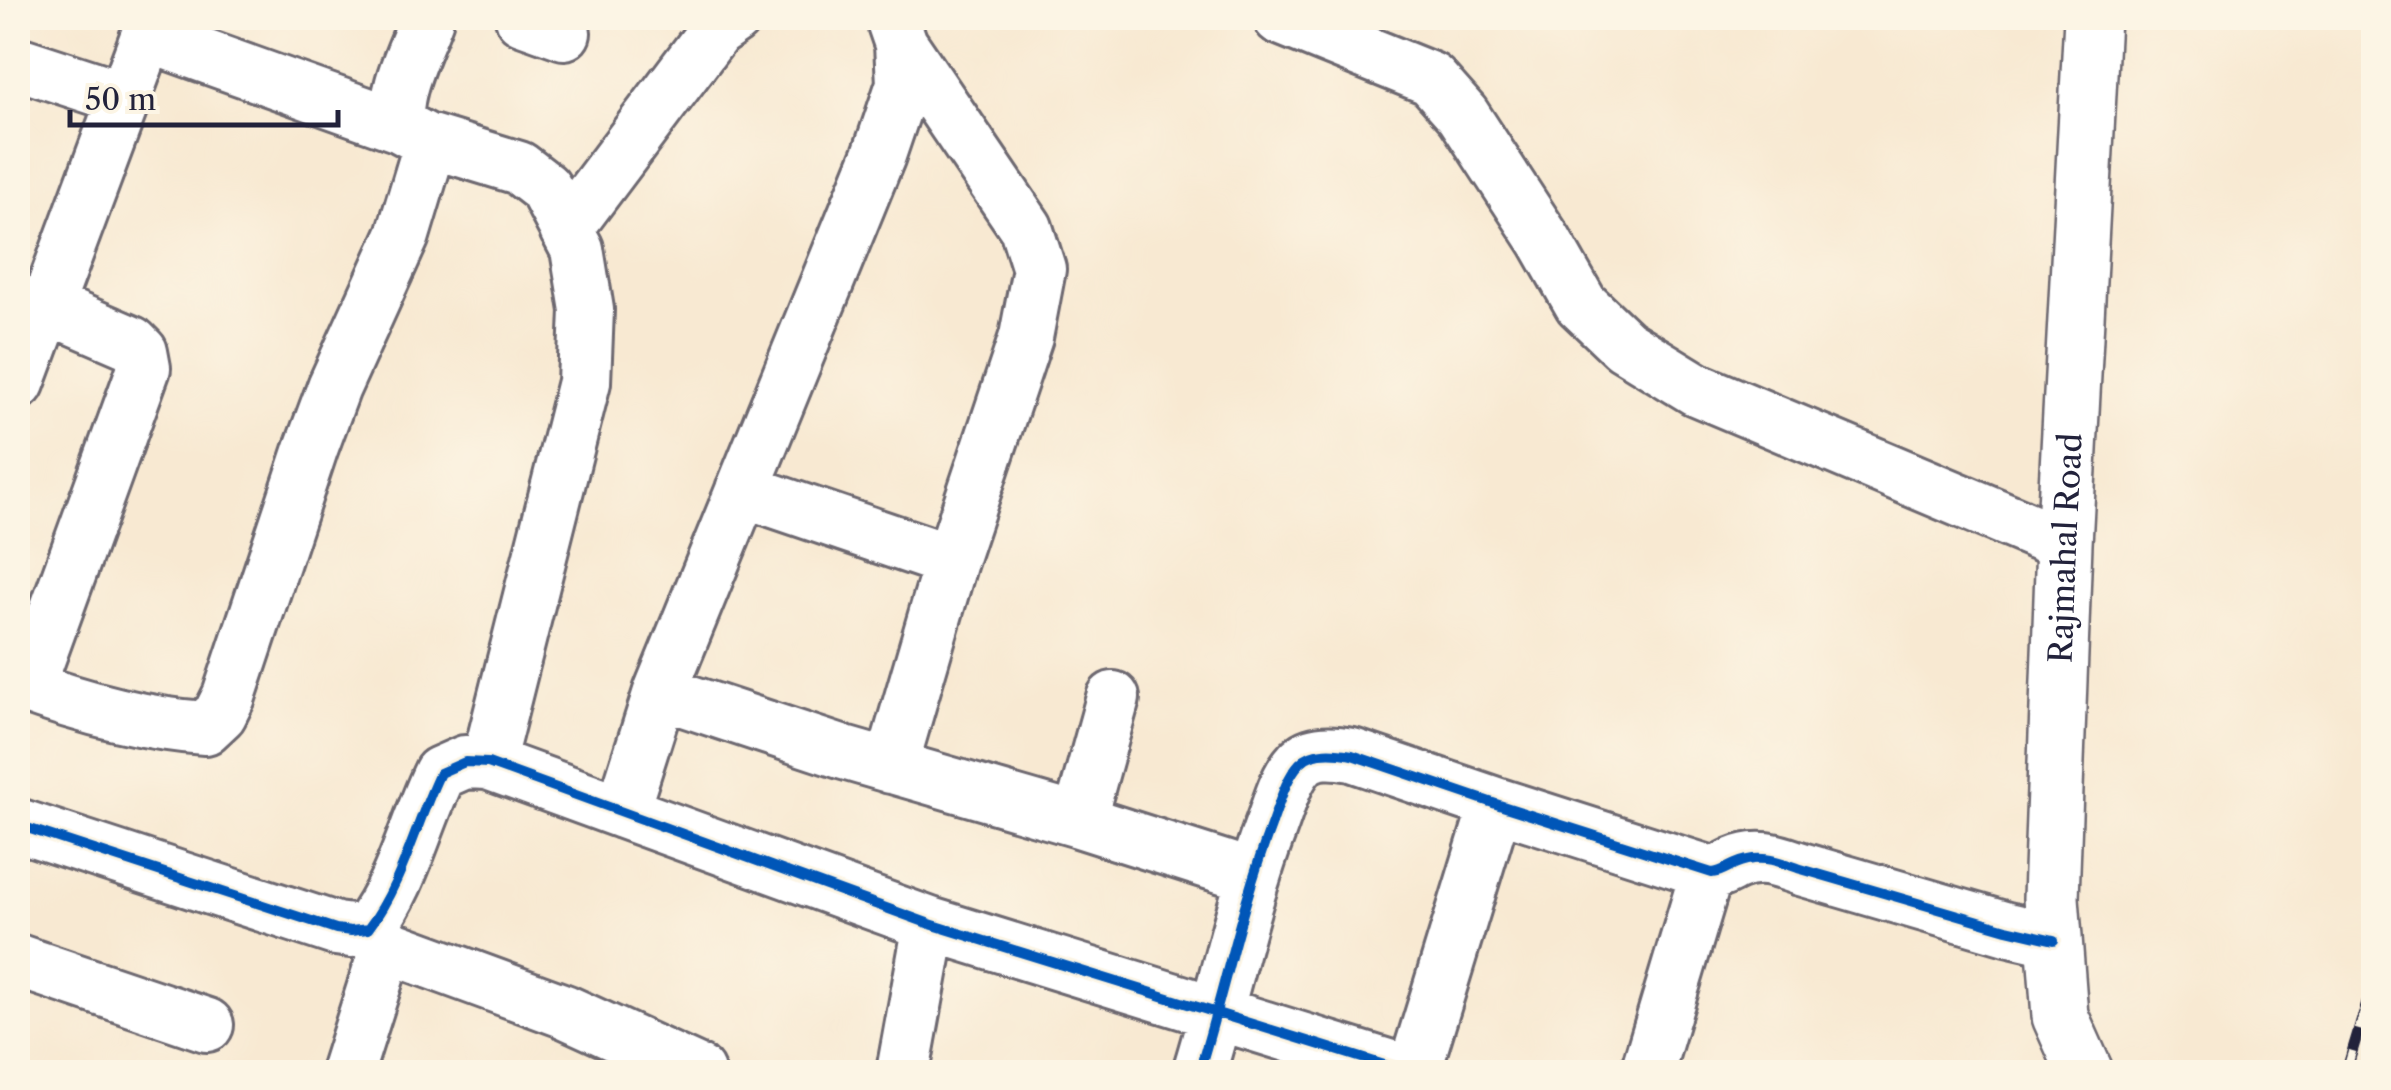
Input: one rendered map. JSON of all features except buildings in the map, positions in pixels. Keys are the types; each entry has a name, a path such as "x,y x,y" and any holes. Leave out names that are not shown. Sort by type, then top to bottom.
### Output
{"main road":[{"name":"Rajmahal Road","path":"2085,1072 2060,1016 2050,898 2092,18"}],"street":[{"path":"41,277 132,343 141,352 144,368 23,686 122,716 206,728 220,714 229,696 310,450 403,235 428,152 396,115 398,97 427,18"},
{"path":"566,229 715,32 734,18"},
{"path":"1280,18 1431,80 1463,116 1545,241 1581,304 1624,345 1696,389 2064,544"},
{"path":"18,383 41,277 125,98 151,27 412,132 519,168 544,188 577,249 587,310 584,382 488,764"},
{"path":"622,812 660,692 879,155 903,84 896,31"},
{"path":"892,766 951,562 1026,336 1038,268 1026,228 896,31"},
{"path":"18,63 125,98"},
{"path":"742,490 951,562"},
{"path":"660,692 1252,876"},
{"path":"1079,821 1113,698"},
{"path":"1199,1072 1252,876 1286,787 1302,760 1316,754 1352,755 1708,872 1721,872 1751,859 1770,858 2054,940"},
{"path":"347,1072 378,938 426,802 440,773 465,762 488,764 930,924 1406,1072"},
{"path":"1414,1072 1496,804"},
{"path":"18,825 336,928 378,938 564,1011 698,1072"},
{"path":"1647,1072 1708,872"},
{"path":"903,1072 930,924"},
{"path":"18,961 206,1025"}],"railway":[{"path":"2346,1072 2374,979"}],"cycle path":[{"path":"1199,1072 1251,887 1286,784 1305,759 1318,754 1352,755 1712,873 1744,861 1768,859 2054,940"},
{"path":"18,825 336,929 368,929 400,873 440,773 465,762 488,763 930,924 1407,1072"}]}
